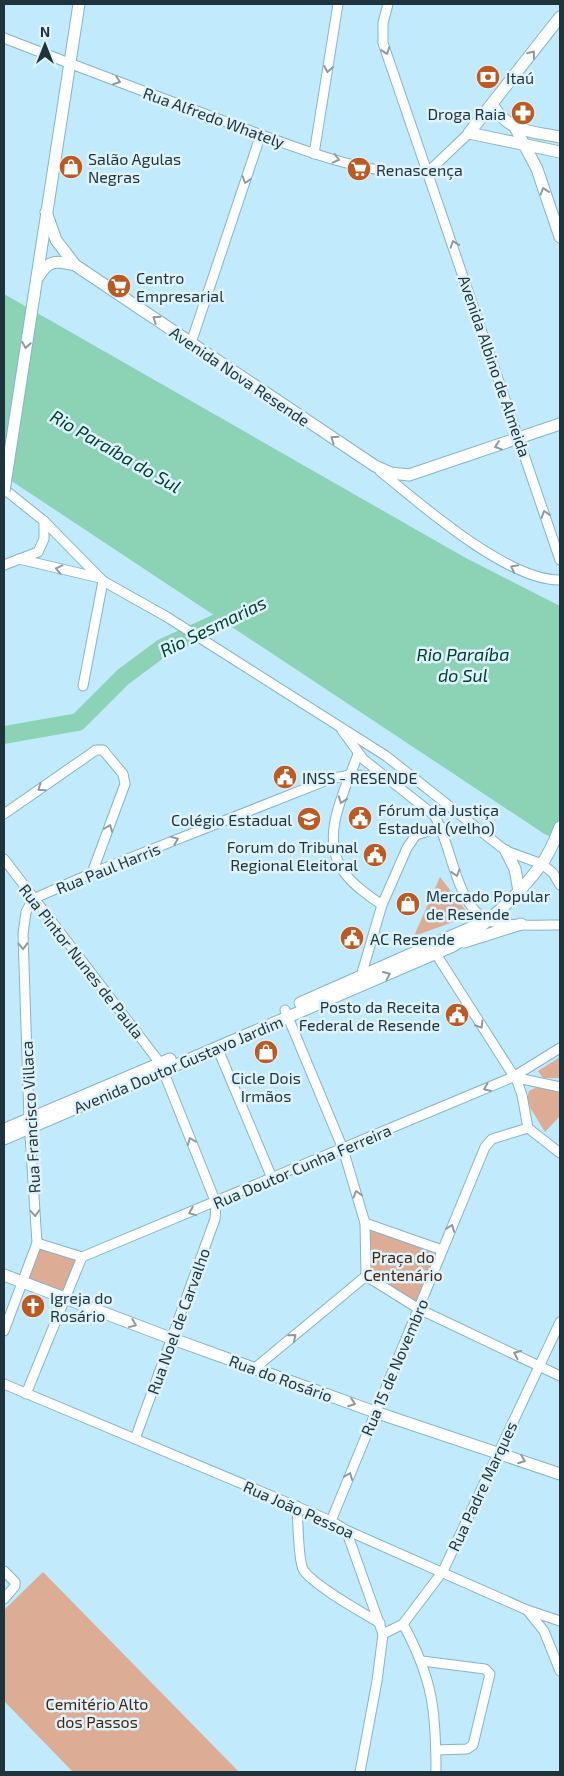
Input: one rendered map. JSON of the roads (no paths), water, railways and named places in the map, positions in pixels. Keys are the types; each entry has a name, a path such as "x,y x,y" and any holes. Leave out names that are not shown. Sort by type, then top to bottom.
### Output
{"main road":[{"path":"4,490 79,4"},
{"path":"560,17 469,133 560,152"},
{"path":"492,104 502,118 516,129 537,169 560,238"},
{"path":"516,129 560,137"},
{"path":"46,212 56,240 75,265"},
{"path":"36,282 44,267 50,263 62,262 75,265"},
{"name":"Avenida Nova Resende","path":"75,265 374,466 399,475 409,475 520,439"},
{"path":"520,439 560,424"},
{"name":"Avenida Doutor Gustavo Jardim","path":"363,980 436,954 472,934 519,891 542,864 560,827"},
{"path":"506,851 515,869 519,891"},
{"name":"Avenida Doutor Gustavo Jardim","path":"4,1130 29,1123 363,980 485,921"},
{"path":"453,946 521,924"},
{"name":"Avenida Doutor Gustavo Jardim","path":"162,1067 218,1047 286,1013"},
{"name":"Avenida Doutor Gustavo Jardim","path":"4,1138 29,1123"},
{"name":"Rua do Rosário","path":"4,1275 375,1412 498,1451 560,1474"}],"street":[{"path":"314,154 338,4"},
{"name":"Avenida Albino de Almeida","path":"388,4 383,23 383,43 429,172 560,560"},
{"name":"Rua Alfredo Whately","path":"4,38 71,65 314,154 388,172 415,174 429,172"},
{"path":"429,172 469,133"},
{"path":"191,343 261,134"},
{"path":"374,466 424,508 505,563 546,580 560,580"},
{"path":"4,490 44,521 102,579 214,646 386,756 506,851 542,864 553,873 560,885"},
{"path":"4,565 38,552 44,538 44,521"},
{"path":"19,558 102,579"},
{"path":"83,686 102,579"},
{"path":"341,728 358,754 374,769 434,815 441,827 460,887 485,921 560,925"},
{"path":"4,814 96,750 103,750 123,774 125,784 92,873"},
{"path":"358,754 334,821 336,853 344,872 382,905"},
{"path":"374,769 378,760 386,756"},
{"name":"Rua Paul Harris","path":"34,899 92,873 330,779 350,775 382,776"},
{"path":"363,980 382,905 411,841 416,835 441,827"},
{"name":"Rua Pintor Nunes de Paula","path":"4,860 162,1067 216,1203"},
{"name":"Rua Francisco Villaca","path":"4,1331 37,1243 29,1123 23,934 26,912 34,899"},
{"path":"436,954 513,1077 522,1095 528,1128 560,1153"},
{"path":"286,1013 344,1149 365,1223 366,1276"},
{"path":"218,1047 272,1178"},
{"name":"Rua Doutor Cunha Ferreira","path":"82,1257 216,1203 513,1077 560,1048"},
{"path":"513,1077 560,1087"},
{"name":"Rua 15 de Novembro","path":"331,1521 488,1142 528,1128"},
{"name":"Rua Noel de Carvalho","path":"135,1439 173,1339 215,1219 216,1203"},
{"path":"365,1223 442,1250"},
{"path":"26,1394 82,1257 37,1243"},
{"path":"366,1276 419,1309 539,1364 560,1376"},
{"path":"255,1368 366,1276"},
{"name":"Rua Padre Marques","path":"383,1634 403,1624 442,1571 560,1322"},
{"name":"Rua João Pessoa","path":"4,1384 297,1506 346,1530 527,1610 544,1631 560,1671"},
{"path":"297,1506 301,1562 304,1571 340,1599 380,1622"},
{"path":"346,1530 383,1634 377,1681 360,1772"},
{"path":"4,1571 15,1582 14,1588 4,1599"},
{"path":"527,1610 560,1621"},
{"path":"403,1624 422,1661 434,1704 436,1772"},
{"path":"422,1661 485,1668 490,1674 473,1745 467,1749 436,1750"}],"water":[{"name":"Rio Paraíba do Sul","path":"4,294 464,557 560,606 560,839 546,835 4,476"}],"waterway":[{"name":"Rio Sesmarias","path":"4,735 78,722 123,677 162,648 243,611"}],"place":[{"name":"Itaú","path":"488,77"},
{"name":"Droga Raia","path":"523,113"},
{"name":"Salão Agulas Negras","path":"71,167"},
{"name":"Renascença","path":"359,169"},
{"name":"Centro Empresarial","path":"119,286"},
{"name":"INSS - RESENDE","path":"285,777"},
{"name":"Fórum da Justiça Estadual (velho)","path":"360,818"},
{"name":"Colégio Estadual","path":"309,819"},
{"name":"Forum do Tribunal Regional Eleitoral","path":"375,855"},
{"name":"Mercado Popular de Resende","path":"408,904"},
{"name":"AC Resende","path":"352,938"},
{"name":"Posto da Receita Federal de Resende","path":"457,1015"},
{"name":"Cicle Dois Irmãos","path":"266,1052"},
{"name":"Igreja do Rosário","path":"33,1306"}],"park label":[{"name":"Praça do Centenário","path":"403,1265"},
{"name":"Cemitério Alto dos Passos","path":"97,1712"}]}
